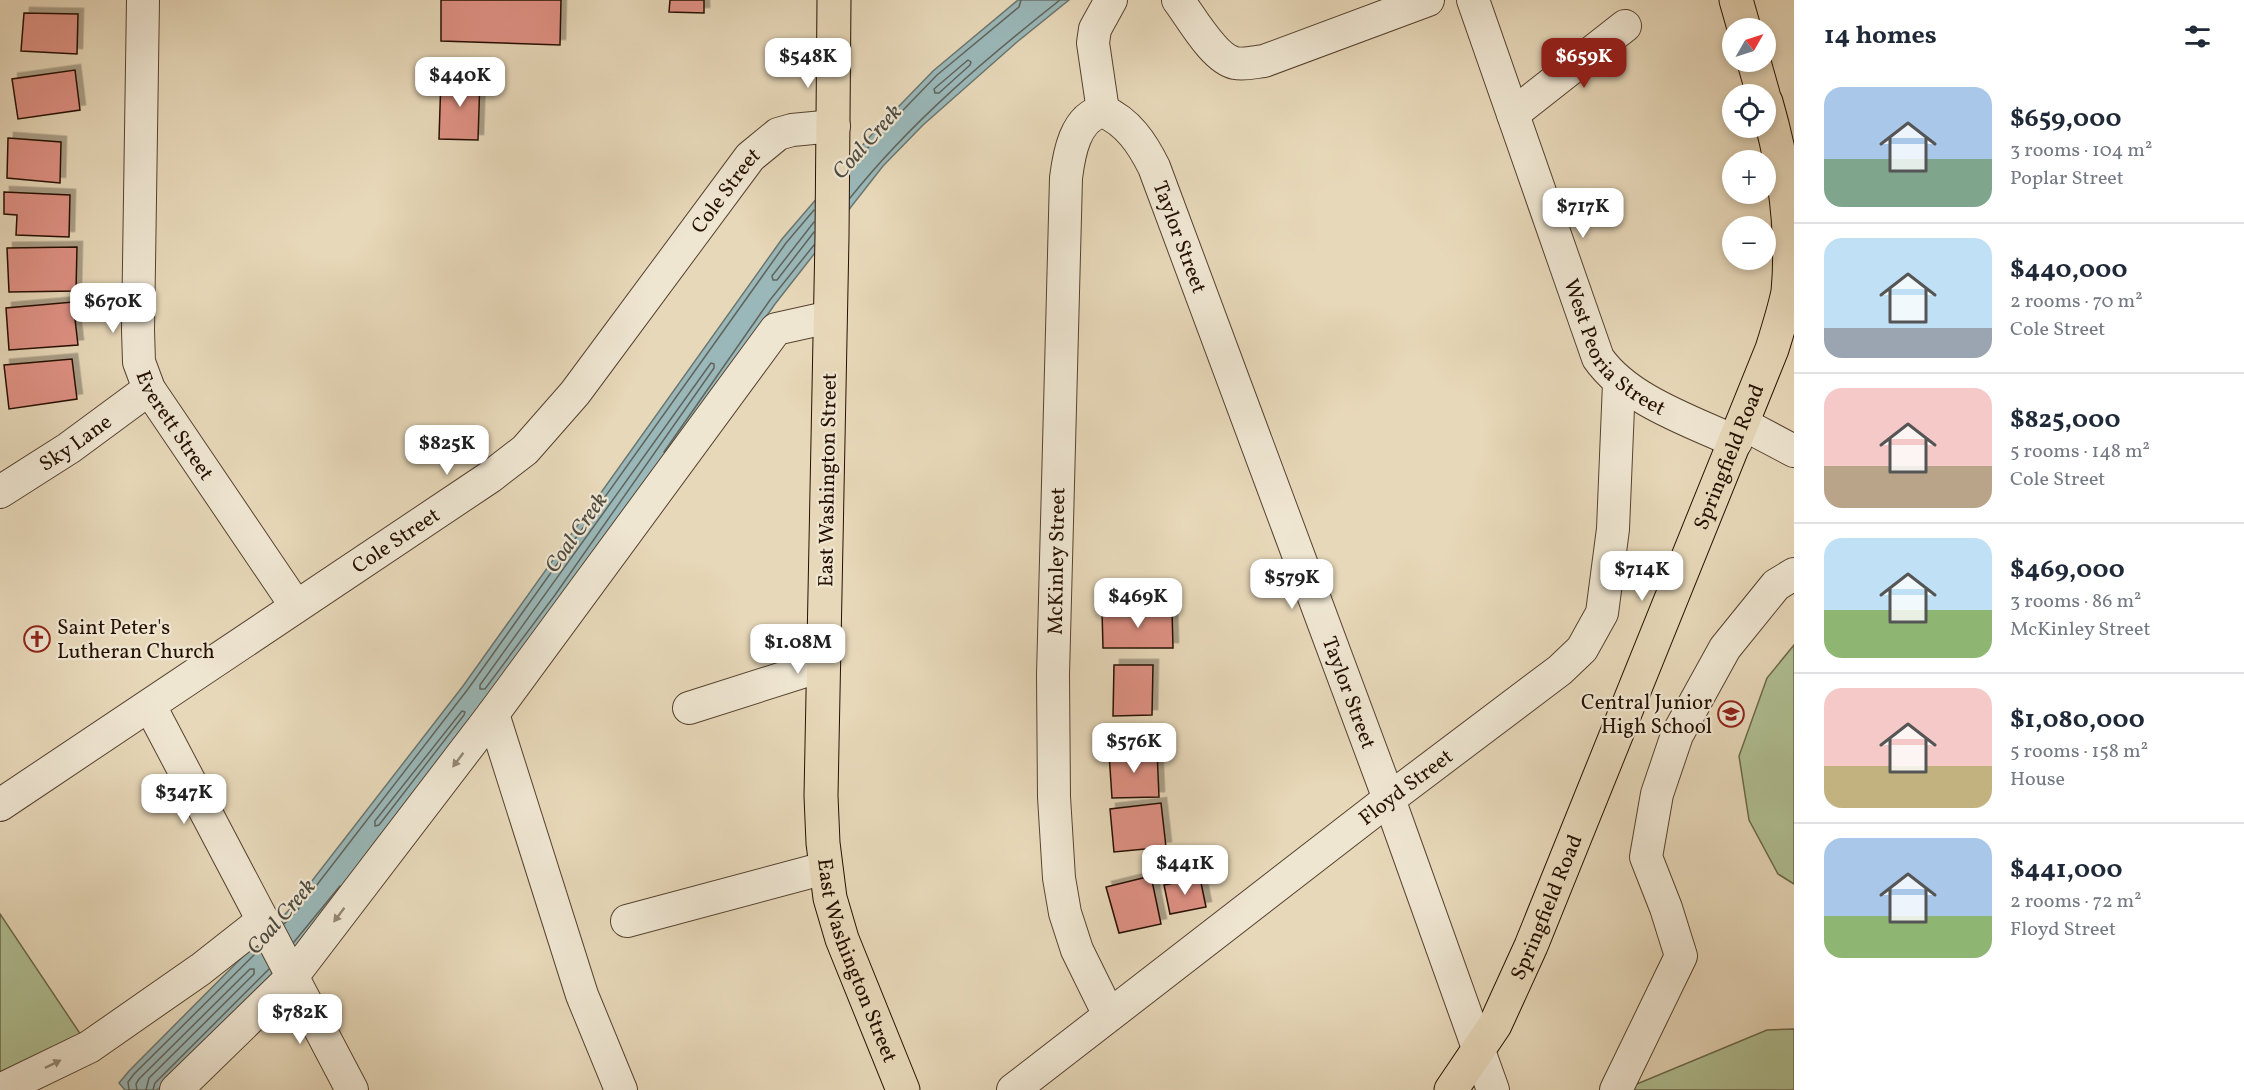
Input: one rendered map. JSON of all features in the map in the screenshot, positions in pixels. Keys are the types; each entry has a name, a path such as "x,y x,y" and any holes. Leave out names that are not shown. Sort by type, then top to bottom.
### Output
{"main road":[{"name":"East Washington Street","path":"834,0 834,126 821,796 825,868 830,898 842,939 903,1090"},
{"path":"1736,0 1741,18"},
{"name":"Springfield Road","path":"1451,1090 1500,1016 1531,946 1686,559 1763,377 1780,326 1788,292 1792,258 1791,220 1786,181 1775,138"}],"street":[{"name":"Everett Street","path":"143,0 139,362 149,389 296,606"},
{"path":"1103,111 1093,43 1095,29 1111,0"},
{"path":"1178,0 1219,54 1234,63 1264,61 1428,0"},
{"name":"West Peoria Street","path":"1473,0 1598,358 1619,382 1663,407 1794,451"},
{"path":"1513,114 1625,26"},
{"name":"Taylor Street","path":"1103,111 1123,122 1143,146 1154,167 1389,799 1493,1090"},
{"name":"McKinley Street","path":"1103,111 1096,113 1084,123 1073,142 1066,178 1053,697 1054,797 1059,878 1065,914 1077,950 1109,1015"},
{"name":"Cole Street","path":"0,805 490,477 525,450 575,393 750,157 778,134 792,130 834,126"},
{"path":"176,1090 292,977 493,714 776,329 830,317"},
{"name":"Floyd Street","path":"1013,1090 1389,799 1560,670 1582,649 1602,613 1613,529 1619,382"},
{"name":"Sky Lane","path":"0,492 69,448 149,389"},
{"path":"1616,1090 1681,956 1666,908 1646,857 1657,794 1677,735 1725,648 1776,585 1794,574"},
{"path":"689,708 824,665"},
{"path":"150,706 352,1090"},
{"path":"493,714 582,994 621,1090"},
{"path":"627,921 825,868"},
{"path":"0,1090 89,1047 201,969 262,921"}],"green space":[{"path":"1794,645 1794,884 1778,874 1749,820 1739,756 1767,678"},
{"path":"0,914 89,1047 0,1090"},
{"path":"1794,1029 1794,1090 1632,1090 1632,1086 1767,1030"}],"water":[{"name":"Coal Creek","path":"1018,0 1069,0 1017,42 923,125 883,166 775,304 566,603 308,935 264,983 157,1090 125,1090 119,1083 129,1071 291,908 463,686 782,239 873,133 933,71"}],"building":[{"path":"441,0 561,0 560,45 441,41"},
{"path":"670,0 704,0 704,13 669,12"},
{"path":"24,13 78,14 77,54 21,51"},
{"path":"75,70 80,110 18,119 12,79"},
{"path":"441,77 480,78 478,140 439,139"},
{"path":"8,138 61,142 60,183 7,178"},
{"path":"4,192 70,195 69,237 16,235 17,215 4,214"},
{"path":"77,247 76,291 9,292 7,248"},
{"path":"73,302 78,345 9,350 6,308"},
{"path":"72,359 77,399 9,409 4,365"},
{"path":"1102,610 1172,610 1173,648 1103,648"},
{"path":"1114,665 1153,665 1152,715 1113,716"},
{"path":"1157,750 1159,797 1112,798 1109,753"},
{"path":"1161,803 1166,847 1114,852 1110,809"},
{"path":"1151,876 1161,924 1119,933 1106,887"},
{"path":"1200,878 1206,907 1170,914 1164,885"}],"place":[{"name":"Saint Peter's Lutheran Church","path":"37,639"},
{"name":"Central Junior High School","path":"1731,714"}]}
